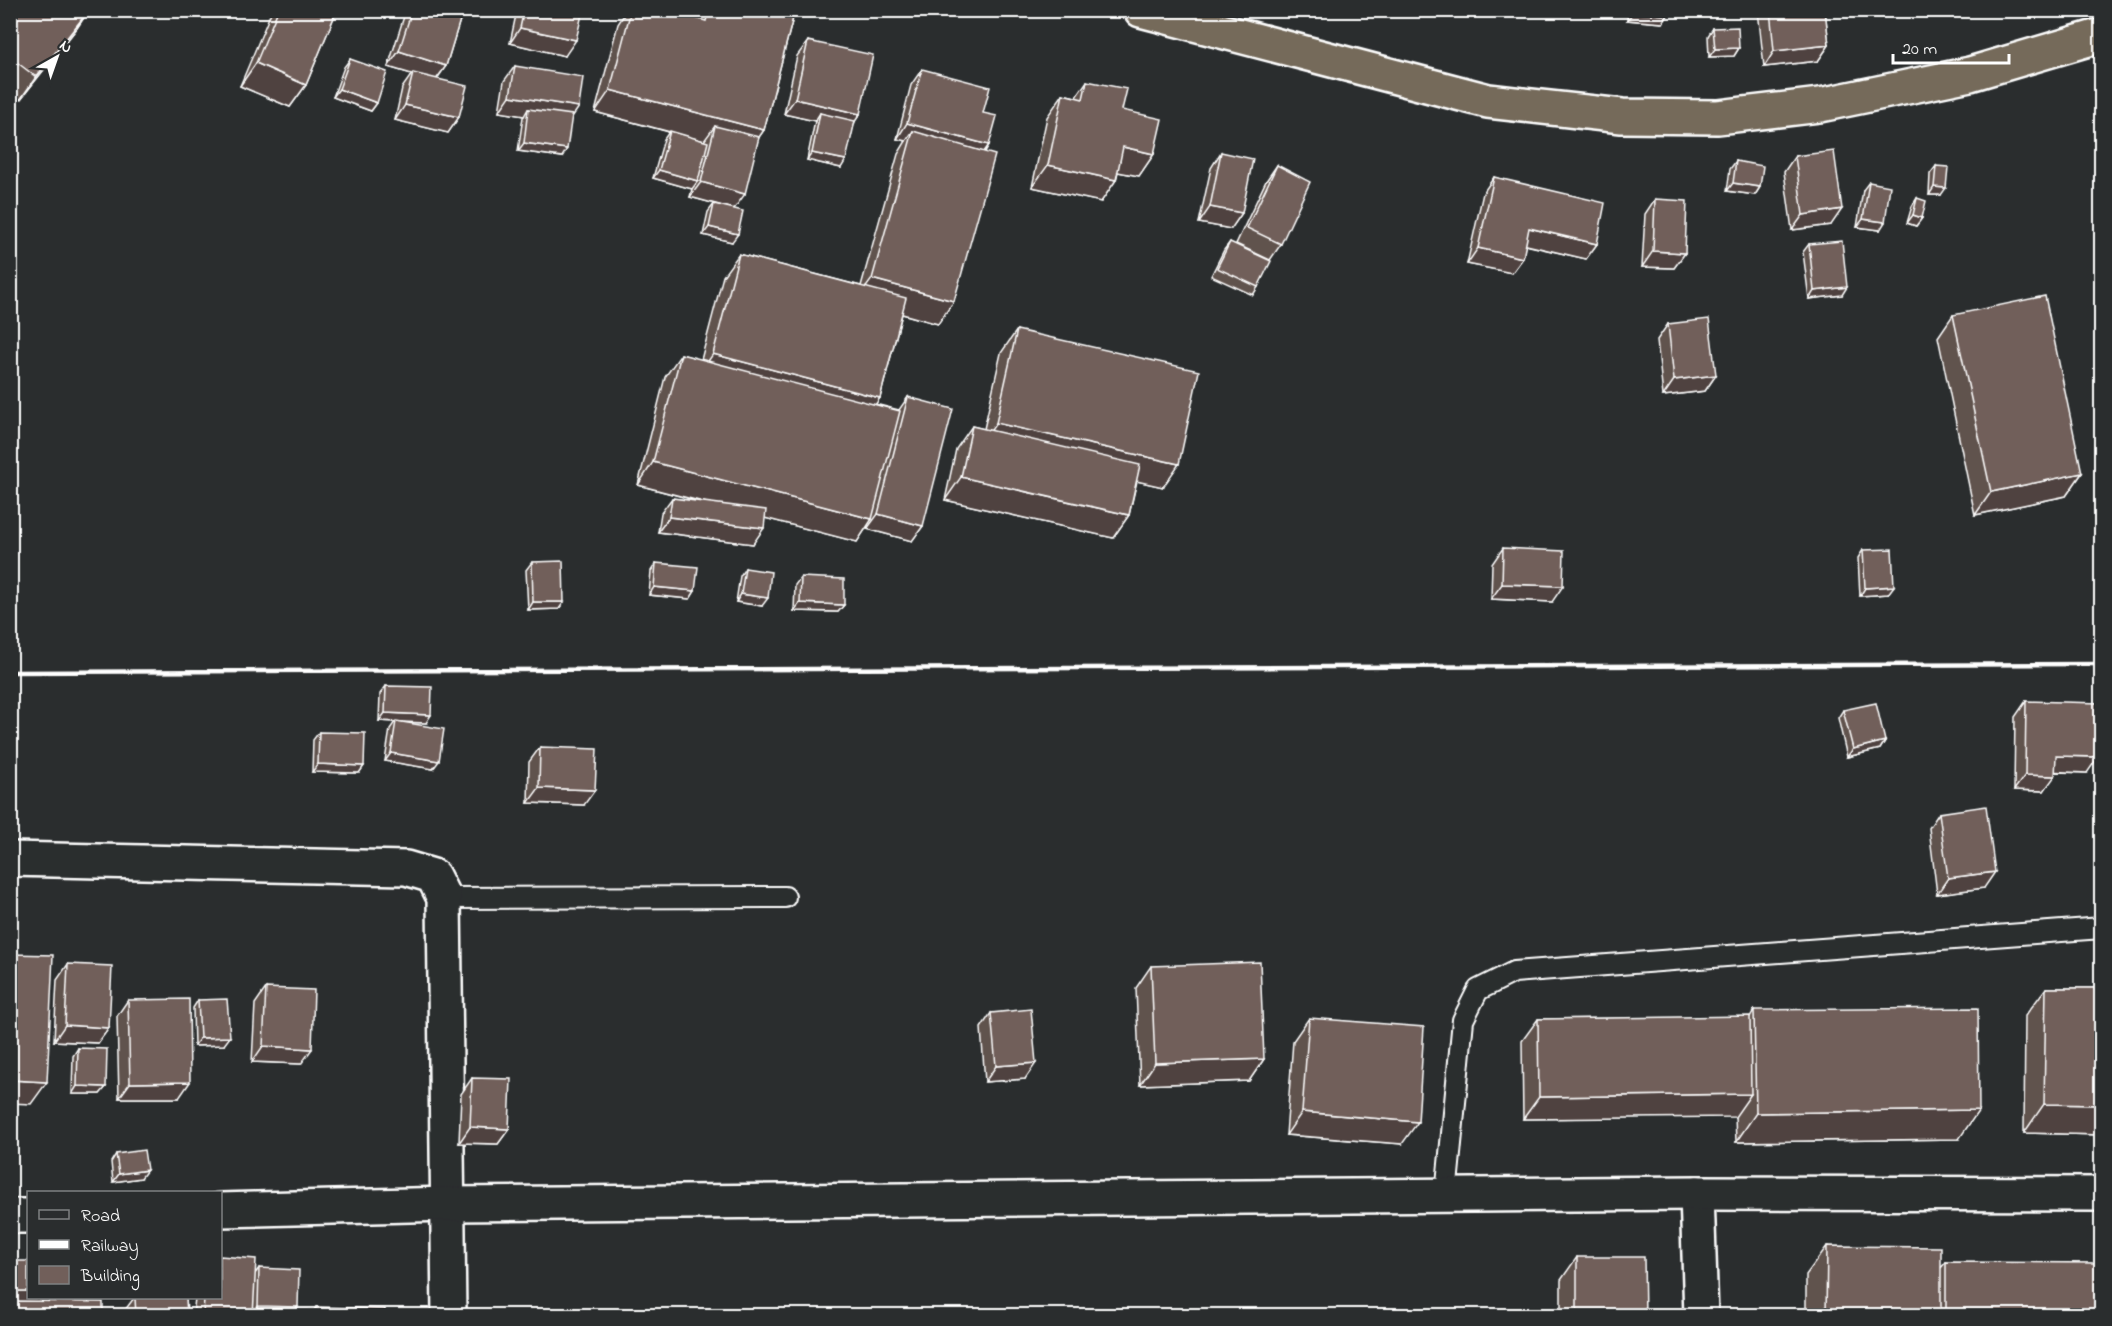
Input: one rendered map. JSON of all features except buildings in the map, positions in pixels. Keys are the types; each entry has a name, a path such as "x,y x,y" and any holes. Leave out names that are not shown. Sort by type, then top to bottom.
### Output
{"highway":[{"path":"1141,10 1488,101 1622,116 1718,117 1820,105 1970,74 2102,35"}],"street":[{"path":"10,859 406,868 433,876 444,898 449,1316"},
{"path":"1697,1193 1701,1316"},
{"path":"222,1210 449,1204 1446,1195 2102,1194"},
{"path":"10,1216 27,1216"}],"lane":[{"path":"444,898 785,897"},
{"path":"1446,1195 1463,1020 1478,990 1514,972 2102,928"}],"railway":[{"path":"10,672 2102,664"}]}
